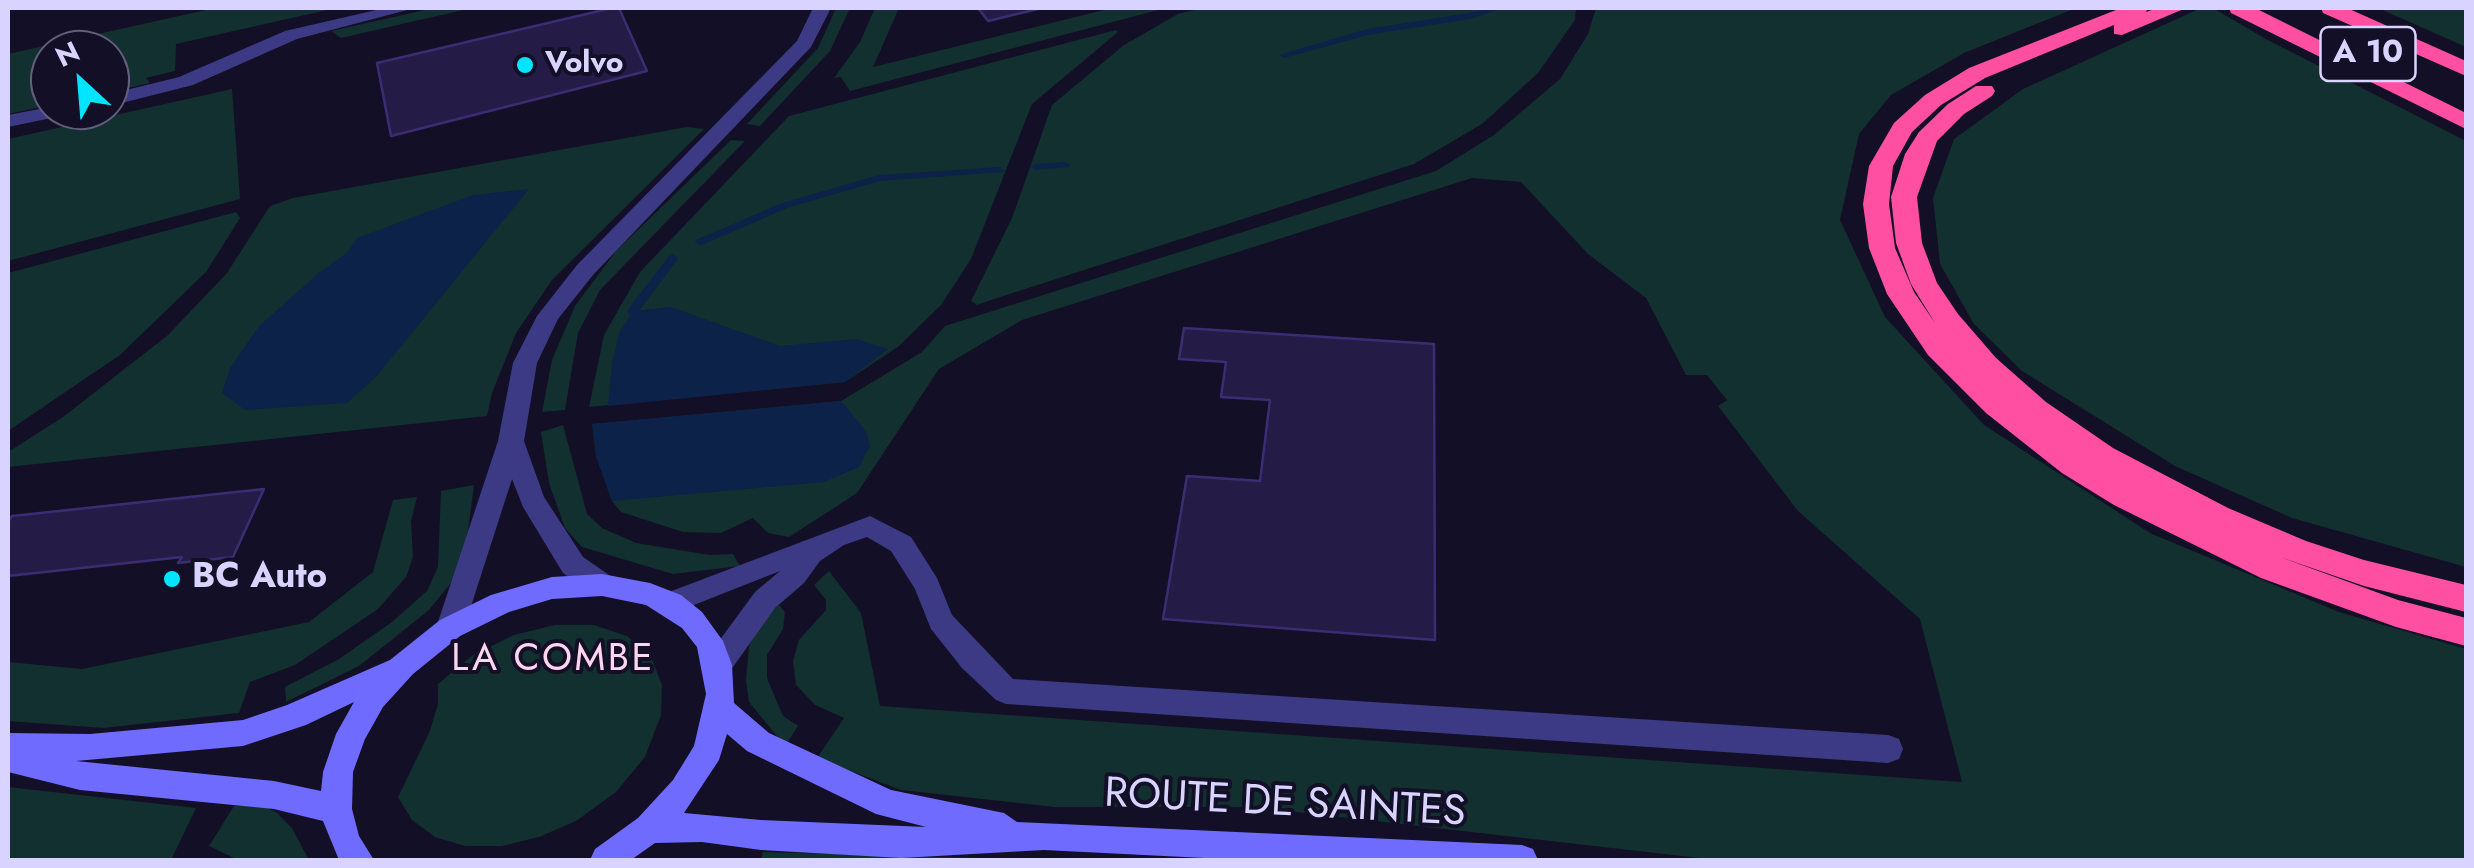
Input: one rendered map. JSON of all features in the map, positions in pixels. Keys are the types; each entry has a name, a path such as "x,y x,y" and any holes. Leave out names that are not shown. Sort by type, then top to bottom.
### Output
{"highway":[{"path":"2138,8 1976,74 1933,100 1902,128 1881,166 1876,204 1882,248 1902,294 1938,348 1965,378 2033,436 2112,489 2273,569 2396,613 2466,632"},
{"path":"2239,8 2466,122"},
{"name":"A 10","path":"2270,8 2466,100"},
{"name":"A 10","path":"2331,8 2466,70"},
{"path":"2172,9 1994,85 1956,109 1927,137 1916,154 1904,198 1909,243 1924,284 1966,343 2012,389 2066,431 2140,479 2294,550 2466,598"}],"street":[{"path":"130,95 186,82 292,35 406,8"},
{"path":"450,628 511,441 526,364 548,316 585,270 806,43 822,8"},
{"path":"511,441 532,500 552,532 573,565 602,584"},
{"path":"671,603 781,559 810,553 835,537 870,526 901,544 927,586 941,621 972,659 1006,691 1888,749"},
{"path":"718,665 764,600 794,575 810,553"},
{"path":"8,746 90,748 243,733 326,703 402,665 450,628 501,603 552,588 602,584 638,590 671,603 709,641 718,665 720,710 708,750 684,790 650,828 606,860"},
{"path":"358,860 345,843 336,810 338,772 351,734 373,698 402,665"},
{"path":"720,710 758,742 887,804 1044,836"},
{"path":"8,759 80,776 274,794 336,810"},
{"path":"650,828 702,828 901,843 1044,836"},
{"name":"ROUTE DE SAINTES","path":"1044,836 1522,860"}],"green space":[{"path":"215,8 336,8 176,44 175,71 146,78 150,83 130,88 130,30 116,30"},
{"path":"434,8 472,8 341,38 331,31"},
{"path":"836,8 850,8 830,51 760,126 747,124 818,48"},
{"path":"875,8 899,8 873,67 1112,8 1166,8 850,91 841,77 834,78 860,42"},
{"path":"1203,8 1576,8 1575,20 1538,73 1482,124 1414,164 977,305 971,301 1012,218 1052,105 1124,45 1178,14"},
{"path":"1596,8 2076,8 1964,53 1891,95 1859,134 1840,220 1885,317 1984,425 2150,533 2339,612 2466,649 2466,860 1717,860 1252,807 1055,807 901,790 817,758 844,718 815,705 796,685 793,661 799,640 826,610 826,600 814,585 829,571 861,613 880,706 1962,782 1920,619 1798,511 1718,406 1727,400 1707,375 1686,375 1646,298 1588,254 1521,182 1472,178 1022,320 939,369 857,493 789,537 768,533 753,518 721,533 683,532 621,512 612,501 596,456 592,424 841,401 922,352 945,326 1436,171 1494,135 1560,79 1588,34"},
{"path":"2201,8 2213,8 2466,141 2466,567 2292,518 2175,466 2022,371 1974,324 1940,264 1933,198 1954,139 2023,89"},
{"path":"2378,8 2466,8 2466,47"},
{"path":"1116,30 1032,104 971,259 941,305 899,346 845,382 589,407 604,335 640,272 789,116"},
{"path":"30,49 30,109 8,114 8,54"},
{"path":"232,89 240,199 8,261 8,139 48,130 130,130 130,112"},
{"path":"687,127 704,129 552,280 516,333 487,416 8,467 8,452 63,417 168,335 227,273 270,206 293,198"},
{"path":"731,140 745,141 600,290 578,333 565,410 542,412 552,360 575,306 616,251"},
{"path":"236,212 240,218 206,272 120,355 8,431 8,273"},
{"path":"563,425 587,514 602,528 636,543 710,555 733,554 740,566 673,574 582,547 565,528 549,483 541,432"},
{"path":"474,485 466,547 454,579 429,610 359,666 286,702 285,687 339,659 392,622 427,591 438,567 441,491"},
{"path":"417,497 411,521 413,557 406,577 378,609 295,665 250,682 239,713 103,728 8,721 8,662 82,669 309,622 373,572 393,500"},
{"path":"779,605 785,612 783,629 767,655 767,678 783,716 798,726 785,746 749,702 746,680 749,646 762,619"},
{"path":"555,625 594,625 627,636 651,657 662,685 661,715 645,757 616,792 576,821 539,837 502,846 465,846 435,837 412,820 398,797 430,731 438,704 438,684 473,655 514,635"},
{"path":"8,787 196,808 171,860 8,860"},
{"path":"234,806 264,806 277,813 292,828 309,860 238,860 209,846"},
{"path":"763,852 1054,860 761,860"}],"water":[{"path":"529,189 377,376 347,403 245,410 222,393 230,368 259,326 347,253 357,238 473,195"},
{"path":"671,307 780,346 856,339 888,349 845,382 608,406 612,362 620,331 633,311"},
{"path":"841,401 866,431 870,446 859,467 824,482 612,501 596,456 592,424"}],"building":[{"path":"619,8 647,71 391,136 377,63"},
{"path":"978,8 1042,8 988,21"},
{"path":"1184,328 1434,344 1435,640 1163,619 1187,476 1260,481 1270,400 1221,397 1226,362 1179,359"},
{"path":"264,489 233,557 178,563 182,557 8,576 8,522 12,516"}],"waterway":[{"path":"1284,55 1367,32 1499,8"},
{"path":"1036,167 1065,165"},
{"path":"700,242 786,205 879,178 1000,170"},
{"path":"633,311 673,258"}],"place":[{"name":"Volvo","path":"525,65"},
{"name":"BC Auto","path":"172,579"}],"district":[{"name":"LA COMBE","path":"553,661"}]}
